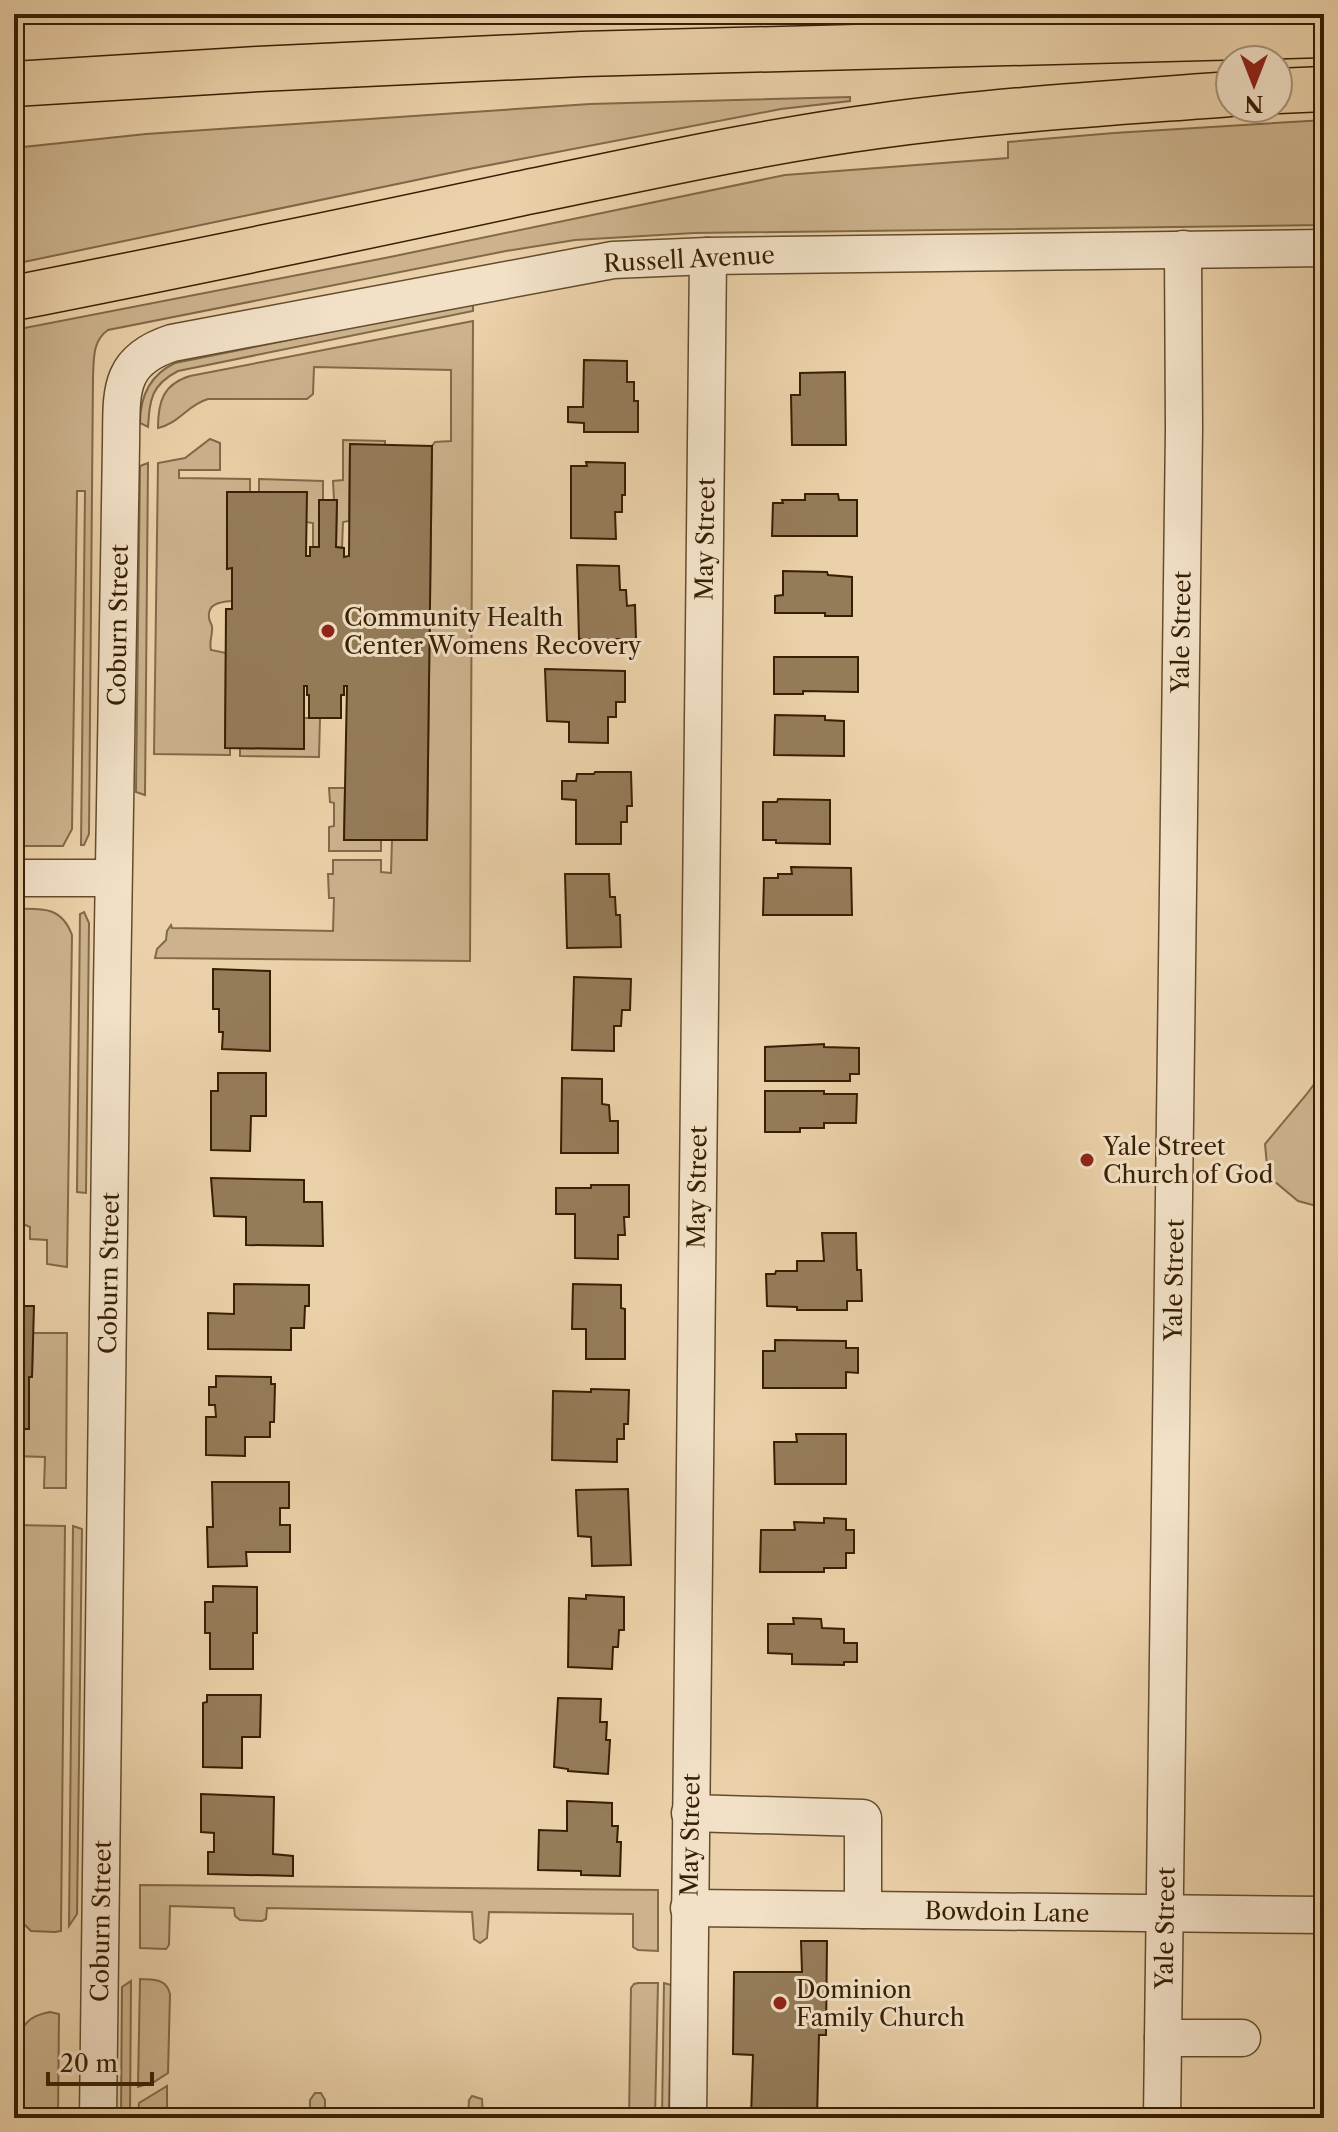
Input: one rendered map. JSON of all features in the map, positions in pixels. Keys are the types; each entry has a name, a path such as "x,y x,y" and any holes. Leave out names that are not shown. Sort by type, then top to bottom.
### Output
{"highway":[{"path":"14,84 582,54 1324,35"},
{"path":"1294,90 1324,89"},
{"path":"14,298 617,174 875,126 993,112 1214,95"}],"street":[{"name":"Russell Avenue","path":"121,428 127,376 133,366 154,349 172,343 613,260 1324,248"},
{"name":"Yale Street","path":"1162,2118 1183,541 1183,249"},
{"name":"May Street","path":"688,2118 708,256"},
{"name":"Coburn Street","path":"98,2118 121,428"},
{"path":"14,878 113,878"},
{"path":"690,1813 863,1818 863,1910"},
{"name":"Bowdoin Lane","path":"689,1908 1324,1915"},
{"path":"1163,2038 1242,2038"}],"shaded area":[{"path":"850,97 850,101 781,109 469,169 14,264 14,148 146,134 590,104"},
{"path":"1324,120 1324,225 694,233 575,240 108,330 96,345 93,377 89,834 84,845 81,845 85,491 77,491 72,829 63,846 14,846 14,330 390,257 785,175 1008,158 1008,142"},
{"path":"473,303 473,311 178,371 157,387 148,427 140,423 148,387 159,374 175,363"},
{"path":"473,321 470,961 155,958 171,925 172,928 333,931 334,898 329,898 328,874 333,874 333,860 381,860 381,872 391,873 392,840 427,840 432,446 435,442 451,441 451,370 314,367 313,394 307,399 208,399 158,428 164,395 174,384 190,376"},
{"path":"210,439 220,443 220,470 179,470 179,478 250,479 250,492 227,568 232,568 232,601 216,604 209,613 211,650 226,653 225,748 230,748 230,755 154,754 158,463 185,458"},
{"path":"343,440 385,441 385,446 350,445 349,521 343,522 342,548 336,547 337,500 334,500 333,481 343,480"},
{"path":"148,463 145,795 136,790 140,466"},
{"path":"259,479 323,481 323,500 319,500 319,547 313,547 313,523 306,522 259,492"},
{"path":"304,718 320,718 319,757 240,756 240,748 304,749"},
{"path":"329,788 345,788 344,840 381,840 381,851 329,851 329,827 334,826 334,803 330,802"},
{"path":"14,909 41,909 56,914 72,935 67,1267 47,1264 47,1240 30,1239 30,1227 14,1220"},
{"path":"84,912 89,923 86,1193 77,1192 80,914"},
{"path":"1324,1071 1324,1208 1298,1201 1268,1176 1265,1144"},
{"path":"33,1333 67,1333 66,1488 44,1488 45,1457 14,1456 14,1429 29,1428"},
{"path":"14,1525 65,1526 61,1931 55,1932 31,1931 24,1924 14,1857 14,1713 23,1682 14,1680"},
{"path":"73,1526 82,1529 77,1914 69,1926"},
{"path":"140,1885 658,1890 658,1951 633,1947 633,1914 489,1912 487,1938 480,1943 474,1939 472,1912 267,1908 266,1919 262,1921 240,1920 235,1916 234,1908 170,1906 169,1945 166,1949 140,1948"},
{"path":"140,1979 162,1982 170,1994 168,2073 138,2087"},
{"path":"131,1981 130,2118 121,2118 122,1987"},
{"path":"638,1983 658,1983 655,2118 629,2118 631,1988"},
{"path":"664,1983 671,1985 669,2118 662,2118"},
{"path":"50,2012 59,2014 58,2118 18,2118 17,2058 20,2036 28,2021"},
{"path":"167,2086 167,2118 138,2118 139,2103"},
{"path":"315,2093 321,2093 325,2100 325,2118 310,2118 310,2100"},
{"path":"472,2096 482,2099 483,2118 468,2118"}],"building":[{"path":"584,360 627,361 627,382 634,382 634,401 638,401 638,432 584,432 584,423 568,422 568,407 583,407"},
{"path":"845,372 846,445 792,445 791,395 800,395 800,373"},
{"name":"Community Health Center Womens Recovery","path":"350,444 432,446 427,840 344,840 347,686 344,686 344,695 341,695 341,718 309,718 309,695 307,686 304,686 304,749 225,748 226,609 232,609 232,568 227,569 227,492 307,492 306,556 310,556 310,547 319,547 319,500 337,500 336,547 344,548 344,557 349,556"},
{"path":"586,462 625,463 622,512 615,512 616,539 571,538 571,466 587,466"},
{"path":"805,494 838,494 839,500 857,500 857,536 772,536 773,503 805,500"},
{"path":"577,565 619,566 620,590 626,590 627,606 635,605 636,639 579,639"},
{"path":"783,571 827,572 828,575 852,577 852,616 775,613 775,596 783,595"},
{"path":"774,657 858,657 858,692 774,694"},
{"path":"545,669 625,671 625,702 616,702 616,717 608,717 608,743 569,742 569,722 547,721"},
{"path":"775,715 825,716 825,720 844,721 844,756 774,755"},
{"path":"631,772 632,806 627,806 627,822 621,822 621,844 576,844 576,800 562,799 562,781 576,781 577,774"},
{"path":"778,799 830,800 830,844 763,840 763,802 777,802"},
{"path":"791,867 851,868 852,915 763,915 764,878 792,874"},
{"path":"565,874 609,874 610,897 615,897 616,915 620,915 621,947 567,948"},
{"path":"213,969 270,971 270,1051 222,1049 219,1009 213,1009"},
{"path":"574,977 631,979 630,1010 622,1010 621,1026 614,1026 614,1051 572,1050"},
{"path":"824,1044 824,1047 859,1048 859,1074 850,1074 850,1081 765,1081 765,1047"},
{"path":"218,1073 266,1073 266,1116 251,1116 250,1151 211,1150 211,1091 218,1091"},
{"path":"562,1078 602,1079 602,1104 609,1105 610,1121 618,1121 618,1153 561,1153"},
{"path":"765,1091 857,1094 856,1123 824,1123 824,1128 800,1128 800,1132 765,1132"},
{"path":"211,1178 304,1180 304,1202 322,1202 323,1246 246,1245 246,1217 214,1216"},
{"path":"591,1185 629,1185 629,1217 624,1217 625,1235 618,1235 618,1259 575,1258 575,1214 556,1214 556,1188 591,1188"},
{"path":"822,1233 856,1233 862,1301 847,1301 847,1310 797,1310 797,1307 767,1306 766,1274 797,1271 797,1261 824,1261"},
{"path":"234,1284 309,1285 309,1306 305,1306 304,1328 291,1328 291,1350 208,1349 208,1313 234,1314"},
{"path":"573,1284 621,1285 621,1308 625,1309 625,1359 586,1359 586,1329 572,1329"},
{"path":"14,1306 34,1306 29,1429 14,1429"},
{"path":"775,1340 846,1341 846,1348 858,1348 858,1373 846,1372 846,1388 763,1388 763,1351 775,1351"},
{"path":"216,1376 271,1377 271,1384 275,1384 274,1422 270,1422 270,1437 245,1437 245,1456 206,1455 206,1417 216,1417 215,1405 209,1405 209,1387 216,1387"},
{"path":"591,1389 629,1390 628,1424 624,1424 624,1439 617,1439 617,1462 552,1460 553,1391 591,1392"},
{"path":"796,1434 846,1434 846,1484 775,1484 774,1442 797,1442"},
{"path":"212,1482 289,1482 289,1508 280,1508 280,1525 290,1525 290,1552 246,1552 247,1566 208,1567 207,1527 213,1527"},
{"path":"628,1489 631,1565 592,1566 591,1537 578,1536 576,1490"},
{"path":"824,1518 846,1519 846,1530 854,1530 854,1553 846,1553 846,1568 824,1568 824,1572 760,1572 761,1530 795,1530 794,1522 824,1523"},
{"path":"213,1586 257,1587 253,1669 210,1669 210,1633 205,1633 205,1602 213,1602"},
{"path":"586,1595 624,1597 624,1630 619,1630 618,1647 613,1647 612,1669 568,1667 569,1598 586,1599"},
{"path":"793,1618 821,1619 822,1628 844,1629 844,1643 857,1643 857,1662 844,1662 844,1665 792,1664 792,1654 768,1653 768,1624 794,1624"},
{"path":"207,1695 261,1695 260,1737 242,1737 242,1768 203,1767 203,1703 207,1702"},
{"path":"558,1698 601,1699 600,1722 607,1722 606,1740 610,1740 608,1774 554,1767"},
{"path":"201,1794 274,1797 273,1854 293,1856 293,1876 208,1874 208,1852 214,1852 214,1833 201,1832"},
{"path":"567,1801 612,1803 612,1826 618,1826 617,1842 621,1842 620,1876 538,1870 539,1830 567,1831"},
{"name":"Dominion Family Church","path":"801,1941 827,1941 826,2035 819,2035 817,2118 751,2118 753,2055 733,2054 734,1972 802,1972"}],"place":[{"name":"Community Health Center Womens Recovery","path":"328,631"},
{"name":"Yale Street Church of God","path":"1087,1160"},
{"name":"Dominion Family Church","path":"780,2003"}]}
